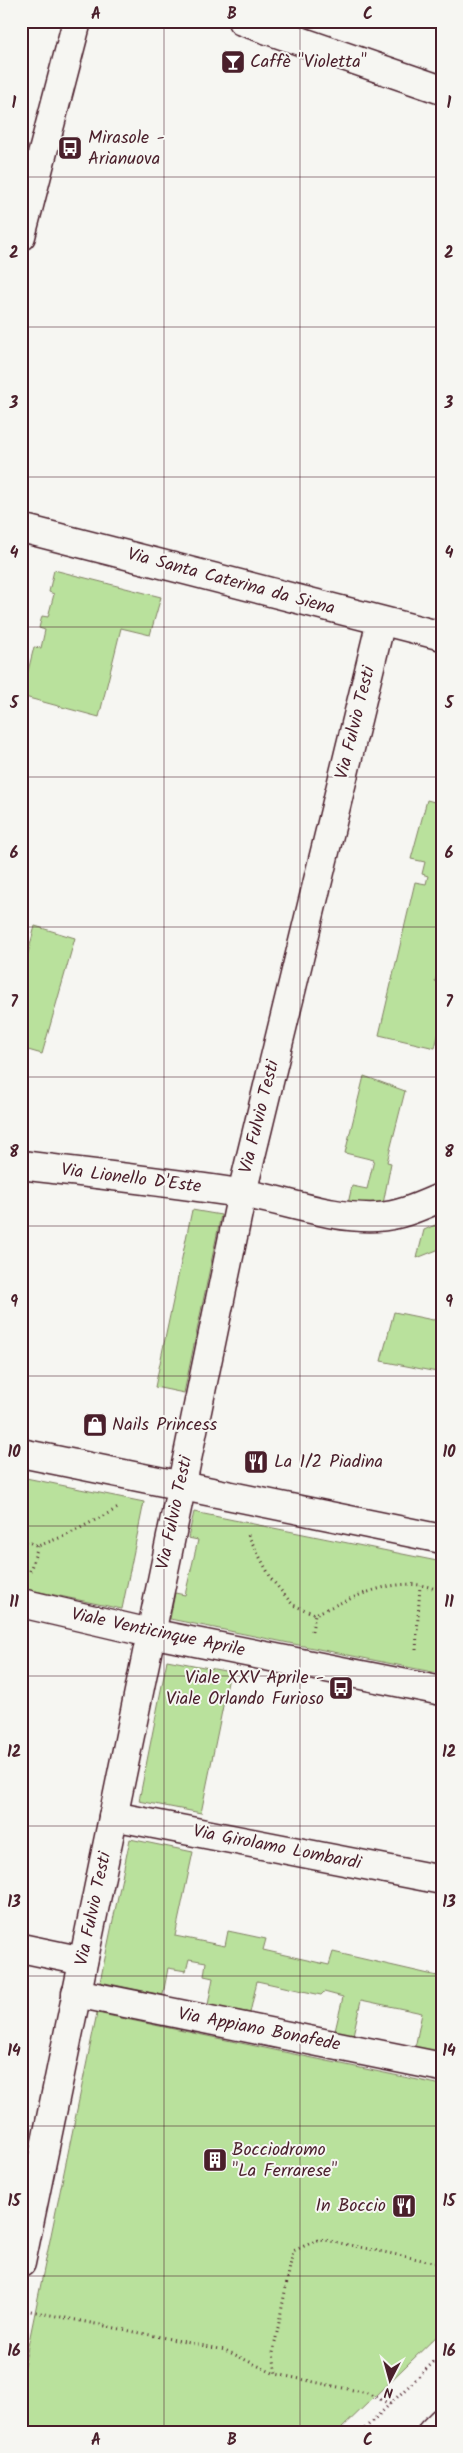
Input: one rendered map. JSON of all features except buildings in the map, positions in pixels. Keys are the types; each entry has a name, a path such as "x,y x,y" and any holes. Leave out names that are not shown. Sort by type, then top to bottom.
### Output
{"street":[{"path":"21,236 77,21"},
{"path":"242,21 442,90"},
{"name":"Via Santa Caterina da Siena","path":"21,528 442,636"},
{"name":"Via Fulvio Testi","path":"21,2263 242,1193 381,621"},
{"name":"Via Lionello D'Este","path":"21,1165 242,1193 322,1212 378,1217 398,1214 442,1197"},
{"path":"21,1453 181,1484 442,1539"},
{"name":"Viale Venticinque Aprile","path":"21,1603 150,1633 442,1691"},
{"name":"Via Girolamo Lombardi","path":"113,1816 442,1880"},
{"path":"21,1948 83,1961"},
{"name":"Via Appiano Bonafede","path":"76,1993 442,2067"},
{"path":"432,2432 442,2422"}],"path":[{"path":"21,1539 38,1546 67,1535 118,1510 140,1477"},
{"path":"237,1496 249,1537 272,1580 293,1605 315,1614 374,1590 398,1584 420,1585 442,1592"},
{"path":"416,1650 420,1585"},
{"path":"276,2374 273,2353 293,2251 320,2239 442,2264"},
{"path":"21,2309 226,2350 276,2374 367,2393 390,2404"},
{"path":"362,2432 442,2354"}],"green space":[{"path":"54,570 161,597 150,635 121,628 99,717 21,696 21,674 27,675 34,647 41,648 45,630 39,628 42,616 48,617 54,594 49,592"},
{"path":"427,800 442,804 442,960 435,981 442,983 442,1019 435,1048 379,1035 415,882 426,884 428,876 422,874 425,862 411,859"},
{"path":"35,926 75,938 42,1054 21,1048 21,956 27,957"},
{"path":"364,1076 405,1091 387,1162 391,1163 383,1204 347,1208 352,1186 367,1189 374,1160 345,1153"},
{"path":"192,1210 221,1215 184,1393 155,1387"},
{"path":"442,1222 442,1248 417,1258 424,1230"},
{"path":"394,1312 433,1320 442,1317 442,1373 381,1361"},
{"path":"21,1477 144,1502 122,1609 21,1588"},
{"path":"194,1512 442,1562 442,1674 170,1619 175,1593 185,1595 198,1540 188,1538"},
{"path":"167,1660 230,1672 201,1813 139,1801"},
{"path":"130,1839 193,1852 175,1936 225,1946 228,1931 266,1939 263,1950 329,1965 333,1952 442,1977 442,2054 415,2048 422,2013 361,2000 353,2035 335,2031 343,1997 324,1992 321,1995 257,1981 250,2013 208,2005 213,1978 204,1976 206,1962 189,1959 186,1971 168,1968 163,1995 100,1982"},
{"path":"97,2013 442,2085 442,2331 338,2432 21,2432 21,2380"}],"place":[{"name":"Caffè \"Violetta\"","path":"233,62"},
{"name":"Mirasole - Arianuova","path":"70,148"},
{"name":"Nails Princess","path":"95,1425"},
{"name":"La 1/2 Piadina","path":"256,1462"},
{"name":"Viale XXV Aprile - Viale Orlando Furioso","path":"341,1688"},
{"name":"Bocciodromo \"La Ferrarese\"","path":"215,2160"},
{"name":"In Boccio","path":"404,2206"}]}
